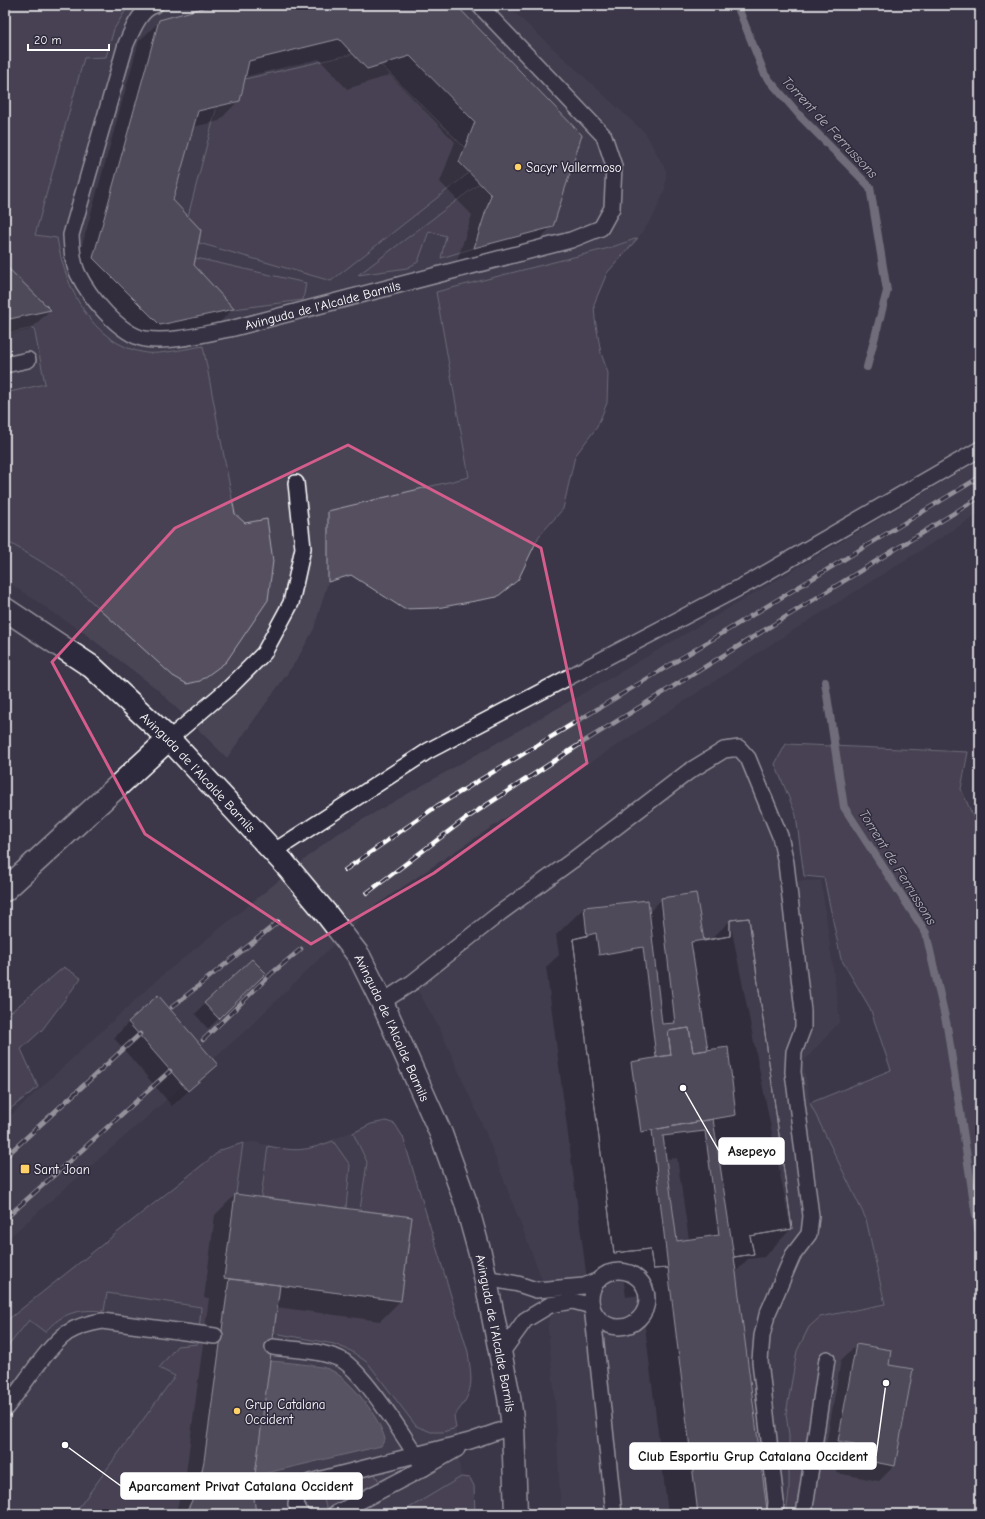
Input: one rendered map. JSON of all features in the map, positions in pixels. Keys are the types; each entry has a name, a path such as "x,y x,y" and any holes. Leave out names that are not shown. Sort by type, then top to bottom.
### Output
{"street":[{"name":"Avinguda de l'Alcalde Barnils","path":"5,609 92,666 169,739 278,858 325,912 359,956 382,1002 441,1134 466,1203 486,1278 502,1352 512,1426 516,1514"},
{"path":"5,890 169,739"}],"lane":[{"name":"Avinguda de l'Alcalde Barnils","path":"155,5 151,6 136,22 126,44 71,235 73,259 78,273 100,306 129,333 144,339 172,339 237,327 571,240 601,228 612,208 614,166 604,136 479,5"},
{"path":"5,365 28,360"},
{"path":"278,858 428,750 752,582 980,449"},
{"path":"169,739 230,687 264,653 291,604 303,548 296,483"},
{"path":"382,1002 421,976 500,913 688,772 724,750 739,748 748,758 780,836 786,863 804,1011 803,1028 794,1052 793,1072 811,1216 809,1234 793,1255 767,1315 762,1336 760,1361 776,1502 775,1514"},
{"path":"592,1306 596,1315 602,1321 611,1326 621,1327 630,1325 639,1318 645,1310 647,1294 644,1286 638,1279 628,1273 618,1271 606,1274 599,1280 594,1286 592,1296 592,1306 614,1514"},
{"path":"486,1278 518,1284 536,1290 584,1286 599,1280"},
{"path":"502,1352 525,1320 550,1305 573,1301 592,1306"},
{"path":"5,1409 56,1343 68,1333 85,1324 102,1321 215,1336"},
{"path":"273,1346 328,1354 341,1359 354,1370 370,1388 424,1468"},
{"path":"804,1514 827,1359"},
{"path":"301,1514 296,1504 298,1492 310,1482 470,1441 512,1426"},
{"path":"335,1514 424,1468 470,1441"}],"highlighted area":[{"path":"348,445 541,548 587,763 434,873 311,944 145,834 52,662 175,528"}],"shaded area":[{"path":"5,5 506,5 646,134 666,171 665,189 654,215 638,238 603,250 436,292 469,478 328,511 328,582 314,629 297,660 227,758 157,689 84,633 5,580"},
{"path":"19,5 129,5 114,29 106,57 84,58 35,235 57,238 61,257 74,294 96,326 110,338 127,347 146,353 166,352 203,346 235,514 245,523 267,519 273,561 268,600 226,662 200,681 187,684 173,676 60,573 5,540 5,393 45,384 34,328 5,334 5,320 51,310 8,268 5,269 5,142 9,141 5,137 5,8"},
{"path":"353,54 367,69 381,65 465,148 470,172 331,281 199,243 201,230 188,216 217,106 245,79"},
{"path":"480,183 491,195 474,248 441,258 446,236 429,231 418,262 407,268 358,275"},
{"path":"638,238 607,273 594,304 601,353 608,373 607,403 597,427 575,456 563,509 539,536 518,580 497,597 437,608 404,609 351,575 328,582 328,511 469,477 436,292 609,248"},
{"path":"196,258 306,283 303,300 234,309 194,265"},
{"path":"980,460 980,513 762,650 460,848 369,910 244,1032 5,1241 5,1121 158,979 332,837 626,669"},
{"path":"786,744 968,752 961,789 980,832 980,1514 786,1514 789,1492 789,1435 786,1414 797,1351 809,1327 820,1317 885,1304 866,1219 810,1103 891,1070 870,1008 841,959 824,878 804,876 796,815 775,764"},
{"path":"724,750 748,758 788,882 821,880 840,1021 803,1062 810,1103 866,1219 885,1304 820,1317 786,1414 789,1435 789,1492 786,1514 561,1514 555,1398 548,1328 550,1305 546,1290 486,1133 441,1031 413,982"},
{"path":"64,967 81,978 42,1030 21,1049 38,1087 5,1113 5,1017"},
{"path":"386,1121 395,1124 403,1137 468,1352 472,1380 466,1402 454,1416 461,1477 470,1478 474,1486 475,1514 5,1514 5,1322 221,1150 243,1143 254,1142 291,1151 307,1150 371,1124"},
{"path":"386,1121 395,1124 403,1137 468,1352 471,1379 469,1393 466,1400 454,1416 456,1428 443,1432 431,1432 416,1426 368,1363 351,1351 334,1344 274,1333 280,1285 401,1301 412,1217 360,1210 367,1162 353,1133 371,1124"},
{"path":"333,1141 350,1165 346,1208 261,1197 268,1146 301,1150"},
{"path":"243,1143 224,1278 229,1279 204,1461 199,1482 191,1502 183,1514 74,1514 175,1376 159,1368 177,1346 198,1344 201,1307 107,1293 104,1311 79,1311 72,1313 58,1320 45,1332 29,1320 5,1350 5,1322 221,1150"},
{"path":"270,1361 326,1368 339,1375 364,1400 377,1420 385,1439 381,1446 254,1476"},
{"path":"374,1473 381,1484 327,1508 319,1488"},
{"path":"461,1477 470,1478 474,1486 475,1514 399,1514"}],"building":[{"name":"Sacyr Vallermoso","path":"214,5 456,5 582,135 553,227 474,248 491,195 459,162 475,122 410,56 367,69 339,39 249,61 240,101 198,111 173,200 201,230 194,265 234,309 160,325 93,258 159,20"},
{"path":"8,268 51,310 5,320 5,269"},
{"path":"696,893 704,941 730,936 730,920 749,918 792,1229 750,1236 754,1254 734,1257 767,1510 760,1511 760,1514 698,1514 668,1268 653,1269 650,1249 614,1253 573,939 587,936 584,907 648,900 662,1024 675,1023 661,898","holes":["705,1131 719,1235 677,1241 663,1136"]},
{"path":"749,918 792,1229 750,1236 754,1254 734,1257 713,1119 652,1130 668,1268 653,1269 650,1249 614,1253 573,939 596,933 599,955 643,947 656,1057 671,1055 668,1031 689,1028 693,1052 708,1050 691,942 730,936 730,920"},
{"path":"252,959 266,973 219,1019 204,1003"},
{"path":"158,995 218,1065 188,1091 128,1022"},
{"path":"689,1028 693,1052 728,1047 736,1115 641,1132 631,1062 671,1055 668,1031"},
{"path":"235,1194 412,1217 401,1301 224,1278"},
{"name":"Grup Catalana Occident","path":"229,1279 280,1285 253,1490 256,1514 183,1514 188,1509 199,1485 204,1461"},
{"path":"856,1344 891,1350 889,1365 913,1369 895,1466 852,1458 854,1444 838,1441"}],"waterway":[{"name":"Torrent de Ferrussons","path":"737,5 765,75 801,117 870,187 887,291 867,367"},
{"name":"Torrent de Ferrussons","path":"825,682 844,807 926,933 947,1026 978,1229 980,1230"}],"railway":[{"path":"345,870 437,806 980,477"},
{"path":"367,893 465,819 588,739 980,497"},
{"path":"172,1007 278,922"},
{"path":"203,1040 272,973 301,949"},
{"path":"5,1157 140,1034"},
{"path":"5,1219 170,1071"}],"place":[{"name":"Sacyr Vallermoso","path":"518,167"},
{"name":"Asepeyo","path":"683,1088"},
{"name":"Sant Joan","path":"25,1169"},
{"name":"Club Esportiu Grup Catalana Occident","path":"886,1383"},
{"name":"Grup Catalana Occident","path":"237,1411"},
{"name":"Aparcament Privat Catalana Occident","path":"65,1445"}]}
